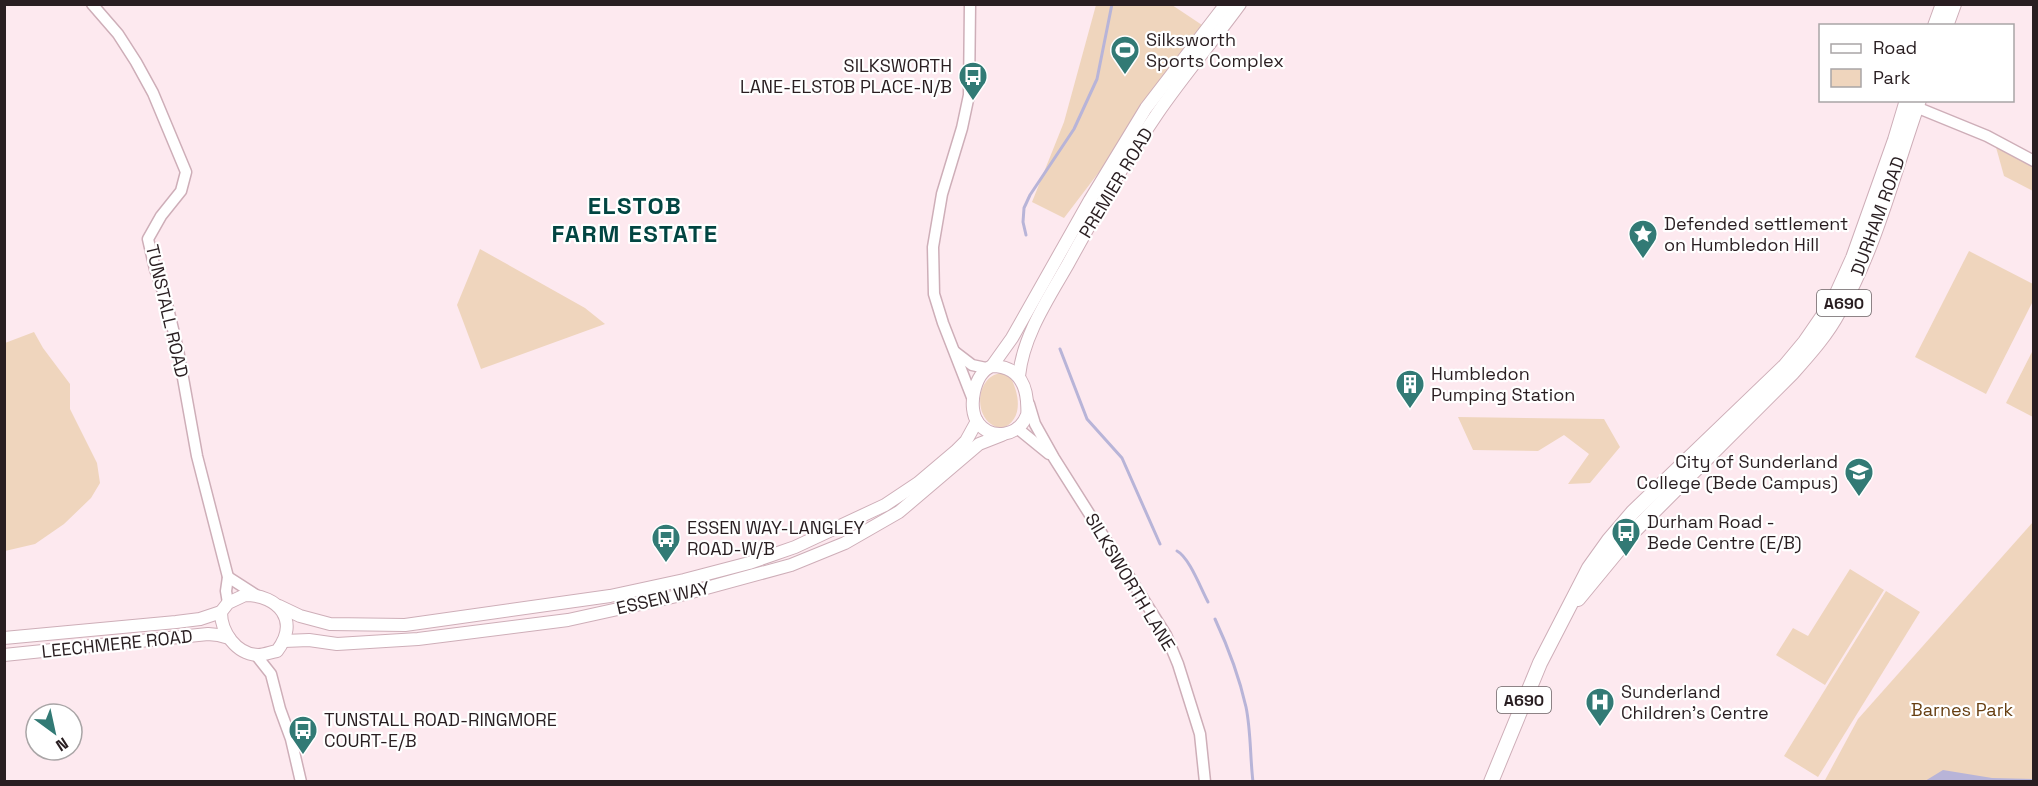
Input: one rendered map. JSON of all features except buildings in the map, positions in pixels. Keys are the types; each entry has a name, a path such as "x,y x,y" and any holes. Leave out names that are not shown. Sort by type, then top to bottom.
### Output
{"highway":[{"path":"1936,24 1943,4"},
{"path":"1947,24 1954,4"},
{"name":"DURHAM ROAD","path":"1491,782 1540,663 1562,620 1634,531 1792,373 1839,312 1860,269 1912,103"}],"main road":[{"name":"PREMIER ROAD","path":"973,400 978,379 1012,338 1090,200 1146,108 1226,4"},
{"name":"PREMIER ROAD","path":"1019,376 1021,358 1026,344 1049,296 1100,206 1156,115 1240,4"},
{"path":"973,400 977,421 986,429 1002,435 1010,434 1027,414 1025,387 1019,376 1003,366 989,367"},
{"name":"ESSEN WAY","path":"279,606 300,616 330,624 405,625 610,596 749,563 795,547 885,505 918,483 957,450 966,441 977,421"},
{"name":"ESSEN WAY","path":"281,646 309,640 337,644 418,639 568,620 676,596 791,565 845,543 899,512 979,444 1002,435"},
{"path":"225,608 245,595 256,595 279,606 286,616 287,631 281,646 256,655 244,650 229,638"},
{"name":"LEECHMERE ROAD","path":"4,638 200,619 225,608"},
{"name":"TUNSTALL ROAD","path":"225,608 224,630 229,638"},
{"path":"68,632 69,649"},
{"name":"LEECHMERE ROAD","path":"4,655 208,634 229,638"}],"street":[{"name":"TUNSTALL ROAD","path":"92,4 118,34 136,62 153,93 186,172 181,191 161,216 148,239 171,320 196,456 228,577 225,608"},
{"path":"970,4 969,95 962,128 942,194 933,247 934,294 943,324 973,400"},
{"path":"1912,103 1987,136 2034,161"},
{"path":"954,352 972,365 989,367"},
{"name":"SILKSWORTH LANE","path":"1027,398 1035,424 1054,458 1166,635 1178,664 1200,734 1205,782"},
{"name":"SILKSWORTH LANE","path":"1017,428 1054,458"},
{"path":"228,577 256,595"},
{"path":"270,674 281,646"},
{"path":"256,655 270,674 291,739 301,782"}],"green space":[{"name":"Silksworth Sports Complex","path":"1096,5 1172,5 1208,29 1064,218 1032,202 1064,122"},
{"path":"1994,140 2033,161 2033,191 2004,176"},
{"path":"480,249 585,308 605,324 481,369 457,305"},
{"path":"1969,251 2033,284 2033,301 1986,394 1915,357"},
{"path":"34,332 70,384 70,409 97,463 100,483 91,498 64,524 35,544 5,551 5,343"},
{"path":"2033,350 2033,417 2006,403"},
{"path":"1001,373 1010,376 1016,391 1018,407 1013,420 1000,429 985,418 980,403 987,380"},
{"path":"1458,417 1604,419 1620,447 1590,483 1568,484 1589,454 1564,435 1538,451 1473,450"},
{"name":"Barnes Park","path":"2033,522 2033,781 1824,782 1858,719"},
{"path":"1850,569 1884,590 1825,685 1776,655 1793,628 1808,636"},
{"path":"1886,591 1920,612 1818,777 1784,756"}],"shaded area":[{"path":"1943,770 1992,778 2033,779 2033,781 1925,781"}],"waterway":[{"path":"1026,235 1023,222 1024,208 1030,195 1074,129 1097,79 1112,4"},
{"path":"1060,349 1087,419 1122,458 1160,544"},
{"path":"1177,551 1190,566 1208,602"},
{"path":"1215,619 1233,662 1246,707 1253,782"}],"place":[{"name":"Silksworth Sports Complex","path":"1125,76"},
{"name":"SILKSWORTH LANE-ELSTOB PLACE-N/B","path":"973,102"},
{"name":"Defended settlement on Humbledon Hill","path":"1643,260"},
{"name":"Humbledon Pumping Station","path":"1410,410"},
{"name":"City of Sunderland College (Bede Campus)","path":"1859,498"},
{"name":"Durham Road - Bede Centre (E/B)","path":"1626,558"},
{"name":"ESSEN WAY-LANGLEY ROAD-W/B","path":"666,564"},
{"name":"Sunderland Children's Centre","path":"1600,728"},
{"name":"TUNSTALL ROAD-RINGMORE COURT-E/B","path":"303,756"}],"district":[{"name":"ELSTOB FARM ESTATE","path":"635,220"}]}
